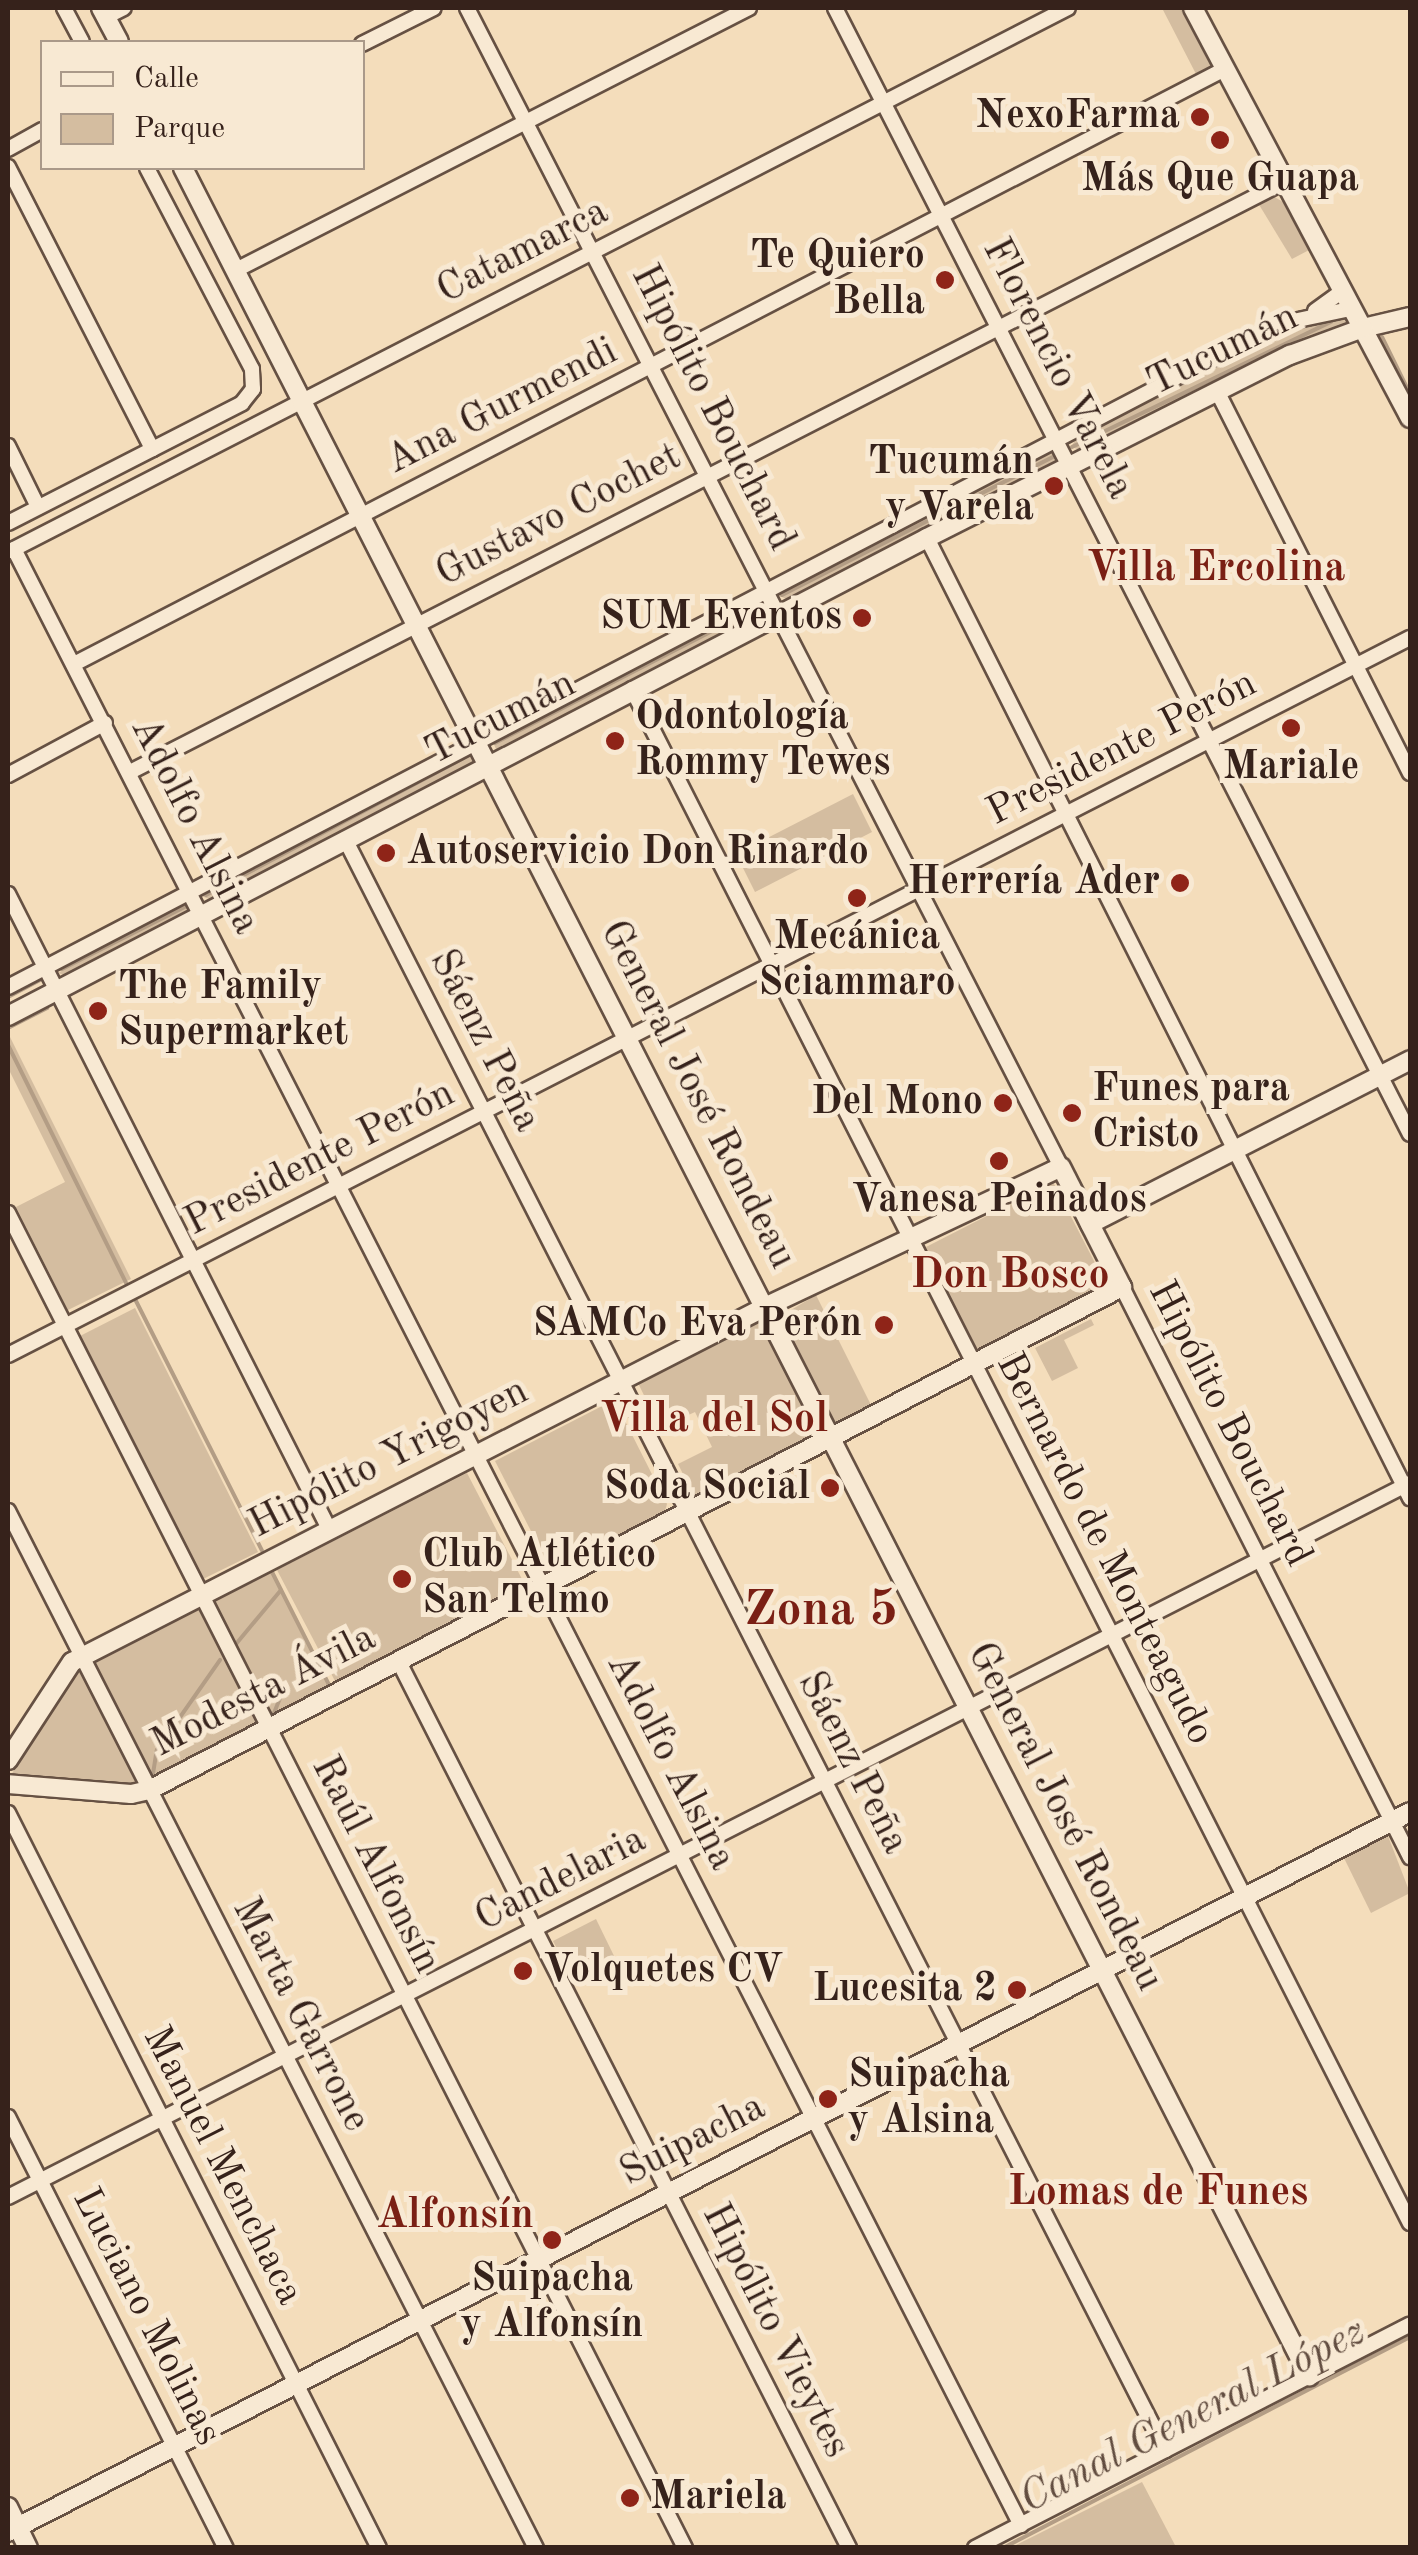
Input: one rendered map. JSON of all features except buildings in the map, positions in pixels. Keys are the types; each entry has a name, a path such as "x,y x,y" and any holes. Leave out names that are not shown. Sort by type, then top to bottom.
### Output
{"street":[{"path":"64,8 81,40"},
{"path":"118,40 104,12 124,8"},
{"path":"365,42 434,8"},
{"name":"Hipólito Bouchard","path":"467,8 920,889 1410,1856"},
{"path":"236,270 749,8"},
{"name":"Florencio Varela","path":"836,8 1410,1134"},
{"name":"Catamarca","path":"11,551 1068,8"},
{"path":"1193,8 1410,418"},
{"name":"Ana Gurmendi","path":"74,664 1226,69"},
{"path":"8,149 40,131"},
{"path":"8,166 152,449"},
{"path":"8,523 242,402 255,381 148,170"},
{"name":"General José Rondeau","path":"184,170 490,763 1309,2376"},
{"name":"Gustavo Cochet","path":"130,772 1284,182"},
{"name":"Tucumán","path":"8,987 1057,439 1345,300"},
{"name":"Tucumán","path":"8,1016 778,614 1217,391 1363,328 1410,317"},
{"path":"1217,391 1410,773"},
{"path":"8,446 38,507"},
{"path":"926,538 1408,1489"},
{"name":"Adolfo Alsina","path":"11,551 203,912 1020,2524"},
{"name":"Presidente Perón","path":"8,1355 1410,638"},
{"name":"Bernardo de Monteagudo","path":"632,690 1410,2222"},
{"path":"8,774 104,723"},
{"name":"Sáenz Peña","path":"345,838 1165,2450"},
{"path":"8,894 329,1529"},
{"path":"1090,1224 1410,1060"},
{"name":"Hipólito Yrigoyen","path":"8,1760 62,1674 82,1657 765,1307 1061,1167"},
{"name":"Raúl Alfonsín","path":"8,1212 685,2548"},
{"name":"Modesta Ávila","path":"8,1784 131,1794 149,1790 833,1441 1122,1288"},
{"name":"Candelaria","path":"8,2197 1258,1561 1408,1489"},
{"name":"Marta Garrone","path":"8,1511 536,2548"},
{"name":"Hipólito Vieytes","path":"400,1662 849,2548"},
{"name":"Suipacha","path":"11,2533 1410,1812"},
{"name":"Manuel Menchaca","path":"8,1813 379,2548"},
{"name":"Luciano Molinas","path":"8,2117 226,2548"},
{"path":"974,2548 1410,2324"},
{"path":"8,2508 12,2548"},
{"path":"11,2533 28,2548"}],"green space":[{"path":"1162,8 1185,8 1213,61 1210,71 1196,74"},
{"path":"1273,196 1288,205 1311,249 1292,259 1258,203"},
{"path":"1346,316 1346,325 1204,386 1081,450 1071,447 1079,434 1277,330"},
{"path":"1050,450 1060,457 1048,468 789,600 777,595"},
{"path":"764,600 767,609 761,615 496,749 492,740"},
{"path":"473,747 477,764 461,773 212,900 201,896"},
{"path":"853,794 872,832 755,892 736,854"},
{"path":"187,898 188,913 67,976 58,973"},
{"path":"9,1035 131,1279 68,1310 16,1207 65,1182 8,1068"},
{"path":"1053,1182 1106,1284 976,1351 926,1247"},
{"path":"816,1295 874,1411 837,1428 781,1316"},
{"path":"135,1308 258,1552 203,1579 80,1336"},
{"path":"763,1318 822,1438 696,1500 678,1464 712,1447 695,1412 660,1428 638,1383"},
{"path":"1091,1319 1094,1325 1064,1340 1078,1368 1052,1381 1035,1348"},
{"name":"Club Atlético San Telmo","path":"608,1403 618,1407 667,1504 665,1511 551,1570 495,1461"},
{"name":"Club Atlético San Telmo","path":"467,1473 524,1583 335,1681 277,1570"},
{"path":"267,1560 335,1695 149,1790 81,1657"},
{"path":"79,1665 142,1788 8,1780"},
{"path":"1388,1836 1410,1893 1371,1913 1344,1858"},
{"path":"596,1919 616,1960 574,1982 553,1941"},
{"path":"1142,2482 1176,2547 1012,2547"}],"waterway":[{"path":"1072,447 1331,322"},
{"path":"1382,337 1410,394"},
{"path":"782,595 1053,457"},
{"path":"495,743 764,604"},
{"path":"206,895 475,752"},
{"path":"62,969 185,907"},
{"path":"8,997 43,978"},
{"path":"8,1028 47,1008"},
{"path":"8,1045 128,1287"},
{"path":"136,1301 262,1550"},
{"path":"271,1570 332,1691"},
{"path":"236,1644 281,1590"},
{"path":"152,1780 157,1750 220,1660"},
{"path":"272,1718 284,1689"},
{"path":"121,1802 145,1801"},
{"name":"Canal General López","path":"1003,2548 1410,2337"}],"place":[{"name":"NexoFarma","path":"1200,117"},
{"name":"Más Que Guapa","path":"1220,140"},
{"name":"Te Quiero Bella","path":"945,280"},
{"name":"Tucumán y Varela","path":"1054,486"},
{"name":"SUM Eventos","path":"862,618"},
{"name":"Mariale","path":"1291,728"},
{"name":"Odontología Rommy Tewes","path":"615,741"},
{"name":"Autoservicio Don Rinardo","path":"386,853"},
{"name":"Herrería Ader","path":"1180,883"},
{"name":"Mecánica Sciammaro","path":"857,898"},
{"name":"The Family Supermarket","path":"98,1011"},
{"name":"Del Mono","path":"1003,1103"},
{"name":"Funes para Cristo","path":"1072,1113"},
{"name":"Vanesa Peinados","path":"999,1161"},
{"name":"SAMCo Eva Perón","path":"884,1325"},
{"name":"Soda Social","path":"830,1488"},
{"name":"Club Atlético San Telmo","path":"402,1579"},
{"name":"Volquetes CV","path":"523,1971"},
{"name":"Lucesita 2","path":"1017,1990"},
{"name":"Suipacha y Alsina","path":"828,2099"},
{"name":"Suipacha y Alfonsín","path":"552,2240"},
{"name":"Mariela","path":"630,2498"}],"district":[{"name":"Villa Ercolina","path":"1216,569"},
{"name":"Don Bosco","path":"1010,1276"},
{"name":"Villa del Sol","path":"714,1420"},
{"name":"Zona 5","path":"821,1612"},
{"name":"Lomas de Funes","path":"1158,2193"},
{"name":"Alfonsín","path":"455,2216"}]}
